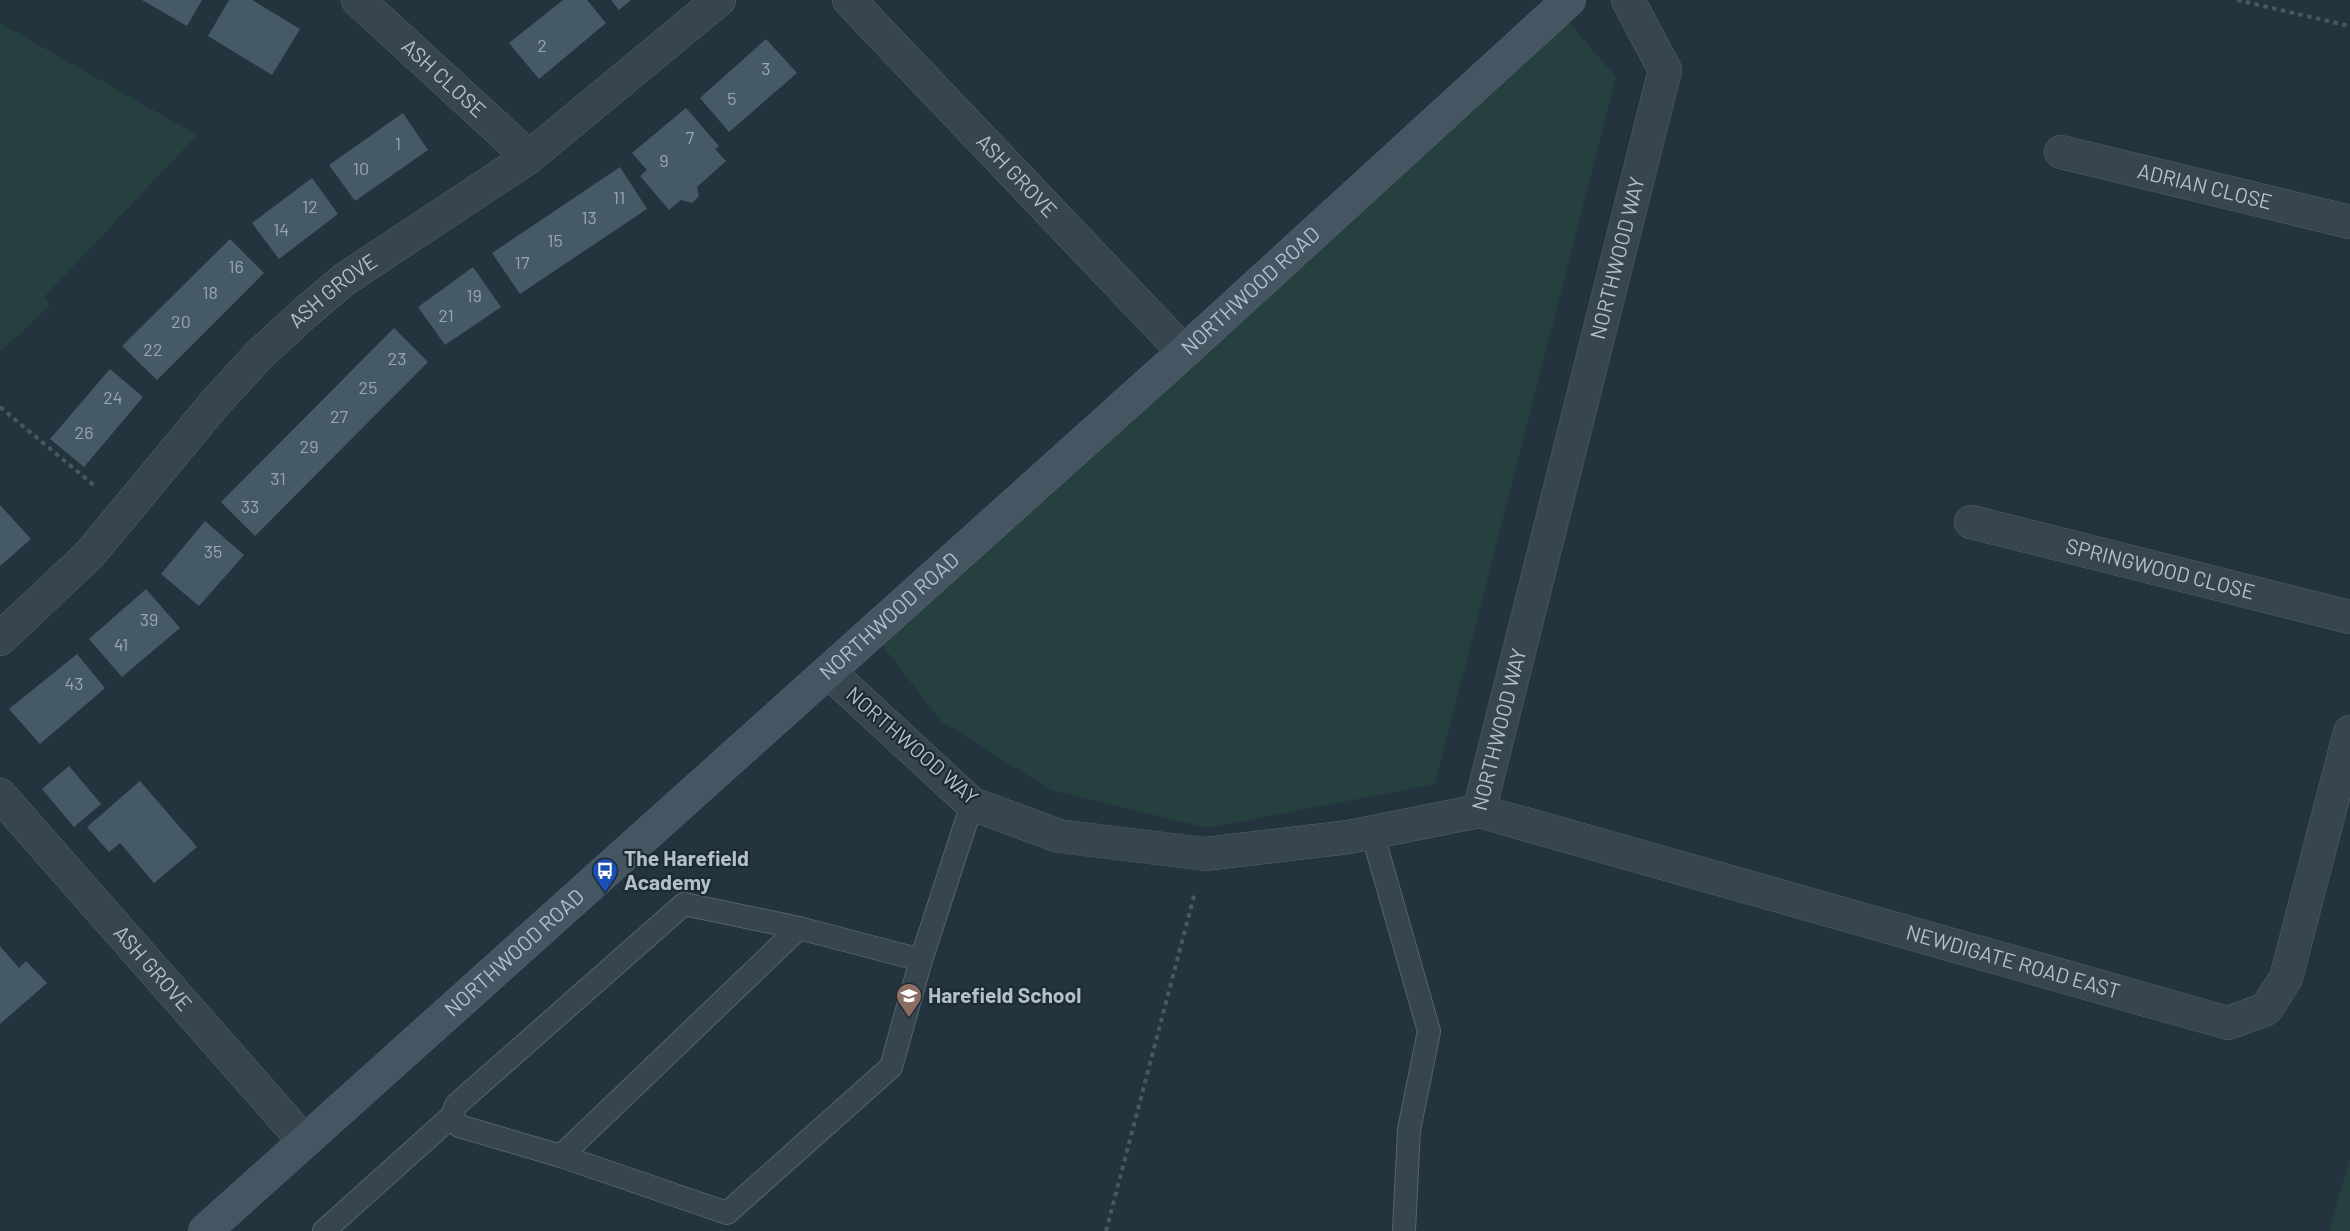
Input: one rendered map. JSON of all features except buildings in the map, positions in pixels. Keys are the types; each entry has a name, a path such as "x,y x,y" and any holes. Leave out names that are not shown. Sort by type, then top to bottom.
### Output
{"street":[{"name":"ASH CLOSE","path":"358,0 529,157"},
{"name":"ASH GROVE","path":"0,639 90,554 214,403 260,354 307,311 354,273 529,157 719,0"},
{"name":"ASH GROVE","path":"849,0 1184,352"},
{"name":"NORTHWOOD ROAD","path":"205,1231 1184,352 1569,0"},
{"name":"NORTHWOOD WAY","path":"829,672 972,804 1059,836 1205,854 1372,832 1479,811 1665,70 1628,0"},
{"name":"ADRIAN CLOSE","path":"2061,152 2350,222"},
{"name":"SPRINGWOOD CLOSE","path":"1971,522 2350,616"},
{"name":"NEWDIGATE ROAD EAST","path":"1479,811 2228,1023 2266,1009 2286,978 2341,801 2350,732"},
{"name":"ASH GROVE","path":"0,795 304,1141"}],"lane":[{"path":"452,1116 459,1126 561,1156 727,1213 891,1067 921,960 972,804"},
{"path":"1372,832 1429,1031 1409,1130 1404,1231"},
{"path":"324,1231 452,1116 456,1105 684,903 800,928 921,960"},
{"path":"561,1156 800,928"}],"path":[{"path":"2237,0 2350,26"},
{"path":"0,407 126,512"},
{"path":"1106,1231 1205,854"}],"green space":[{"path":"1566,19 1616,77 1435,784 1208,828 1051,790 941,721 878,640"},
{"path":"0,23 197,135 44,297 50,305 0,352"},
{"path":"2350,1158 2350,1231 2329,1231"}],"place":[{"name":"The Harefield Academy","path":"605,894"},
{"name":"Harefield School","path":"909,1019"}]}
